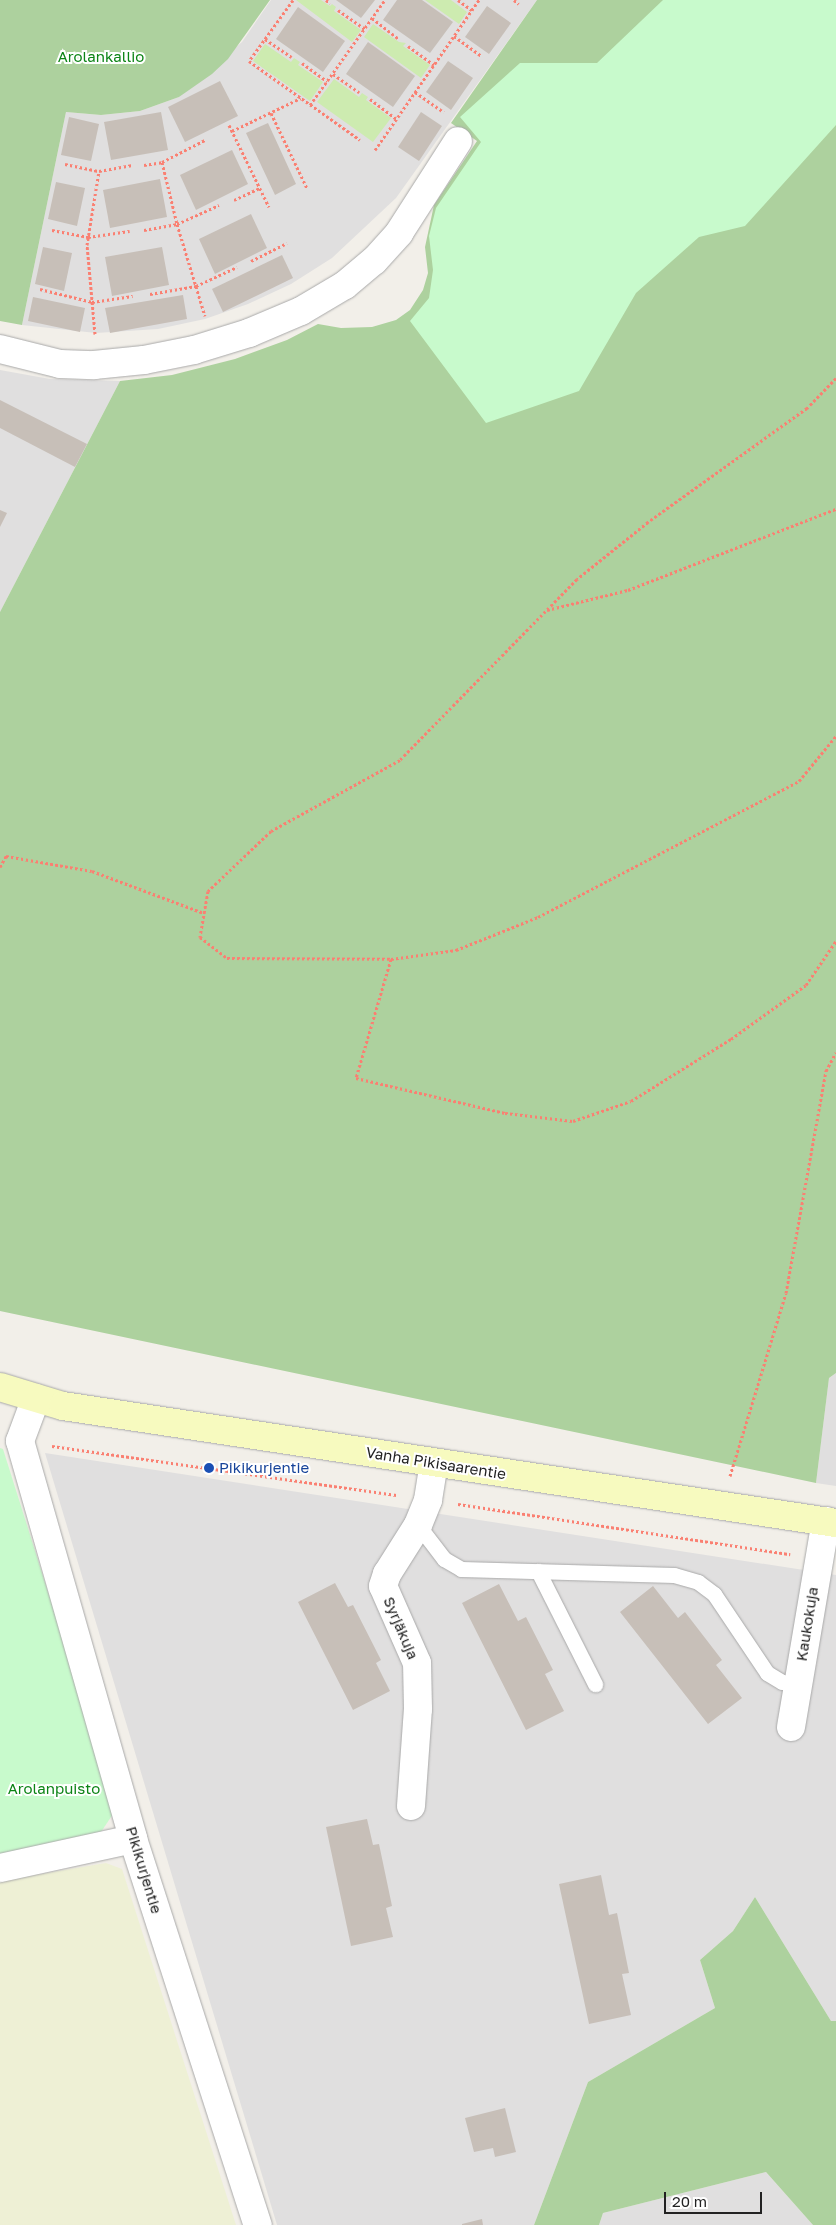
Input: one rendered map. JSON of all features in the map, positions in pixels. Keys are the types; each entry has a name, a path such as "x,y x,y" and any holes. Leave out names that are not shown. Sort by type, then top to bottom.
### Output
{"street":[{"path":"0,349 60,364 94,365 144,360 194,350 249,334 292,314 345,285 374,261 399,233 458,141"},
{"name":"Vanha Pikisaarentie","path":"0,1387 64,1406 831,1522"},
{"name":"Pikikurjentie","path":"36,1398 20,1442 133,1839 258,2225"},
{"name":"Syrjäkuja","path":"411,1806 418,1710 417,1663 384,1586 387,1574 418,1525 428,1500 434,1462"},
{"name":"Kaukokuja","path":"791,1727 797,1685 831,1522"},
{"path":"0,1868 133,1839"}],"lane":[{"path":"418,1525 444,1558 461,1569 674,1575 698,1582 714,1594 767,1672 782,1682 797,1685"},
{"path":"538,1571 595,1684"}],"path":[{"path":"293,0 249,61 360,140"},
{"path":"326,0 330,3"},
{"path":"310,105 385,0"},
{"path":"458,0 472,10"},
{"path":"375,150 479,0"},
{"path":"514,0 519,4"},
{"path":"338,10 364,29"},
{"path":"372,18 398,38"},
{"path":"454,36 482,56"},
{"path":"265,39 292,57"},
{"path":"408,46 434,65"},
{"path":"302,63 327,81"},
{"path":"333,74 359,92"},
{"path":"415,92 444,112"},
{"path":"232,131 301,98"},
{"path":"370,99 397,118"},
{"path":"271,113 307,188"},
{"path":"228,125 269,207"},
{"path":"144,165 162,162 205,140"},
{"path":"162,162 177,224 206,318"},
{"path":"65,164 99,171 132,165"},
{"path":"95,336 88,238 99,171"},
{"path":"234,200 260,188"},
{"path":"144,230 177,224 219,205"},
{"path":"52,230 88,238 130,230"},
{"path":"251,261 287,243"},
{"path":"150,294 196,286 237,267"},
{"path":"40,289 92,302 133,296"},
{"path":"836,378 807,408 648,522 577,579 400,760 271,831 208,891 200,937 226,958 391,959 456,950 538,917 799,781 836,736"},
{"path":"545,611 628,590 836,509"},
{"path":"0,867 6,856 92,871 204,913"},
{"path":"391,959 356,1078 505,1113 573,1121 631,1100 731,1039 806,985 836,941"},
{"path":"722,1506 786,1293 826,1071 836,1052"}],"shaded area":[{"path":"271,0 537,0 396,198 332,258 291,284 248,304 205,319 158,329 96,333 22,325 66,112 101,115 140,111 179,97 242,42"},
{"path":"0,370 50,379 120,381 0,612"},
{"path":"836,1373 836,1486 816,1483 829,1378"},
{"path":"45,1453 836,1575 836,2021 831,2021 755,1897 733,1931 700,1960 715,2008 588,2082 534,2225 277,2225"},
{"path":"766,2172 813,2225 599,2225 603,2213"}],"green space":[{"name":"Arolankallio","path":"0,0 270,0 228,59 212,74 179,97 140,111 101,115 66,112 22,325 0,321"},
{"path":"296,0 321,0 330,6 332,4 336,7 334,11 361,30 352,42"},
{"path":"425,0 451,0 467,12 459,24"},
{"path":"537,0 836,0 836,1373 829,1378 816,1483 0,1311 0,612 120,381 172,375 235,359 287,340 318,324 341,328 372,327 396,320 410,310 423,290 428,273 425,247 434,205 477,141 451,123"},
{"path":"663,0 836,0 836,125 745,226 699,237 636,293 579,391 486,423 410,321 429,298 433,270 429,236 436,208 481,142 460,117 520,63 597,63"},
{"path":"373,24 399,42 406,43 403,46 430,65 421,78 364,37"},
{"path":"265,44 291,62 294,58 300,62 298,65 323,82 310,101 253,61"},
{"path":"334,79 359,97 362,93 368,97 366,100 391,118 373,142 317,102"},
{"name":"Arolanpuisto","path":"0,1448 3,1449 111,1792 113,1814 99,1835 0,1856"},
{"path":"106,1863 122,1869 236,2225 0,2225 0,1881"},
{"path":"755,1897 831,2021 836,2021 836,2225 813,2225 766,2172 603,2213 599,2225 534,2225 588,2082 715,2008 700,1960 733,1931"}],"building":[{"path":"336,0 375,0 361,18"},
{"path":"397,0 422,0 453,22 430,53 383,20"},
{"path":"487,6 511,23 489,54 465,37"},
{"path":"298,7 345,41 323,72 276,39"},
{"path":"368,42 415,76 393,107 346,74"},
{"path":"448,61 473,78 451,110 426,92"},
{"path":"220,81 238,116 185,142 168,107"},
{"path":"161,112 168,150 111,160 104,122"},
{"path":"421,112 442,126 419,161 398,147"},
{"path":"69,117 99,124 91,161 61,155"},
{"path":"268,123 296,184 275,195 246,133"},
{"path":"232,150 248,184 196,210 180,175"},
{"path":"160,179 167,217 110,228 103,190"},
{"path":"56,182 85,188 77,226 48,219"},
{"path":"251,214 267,248 215,274 199,239"},
{"path":"43,247 72,253 64,291 35,284"},
{"path":"162,247 169,285 112,296 105,257"},
{"path":"282,255 293,278 223,312 212,289"},
{"path":"183,295 187,319 110,333 105,308"},
{"path":"33,297 85,308 80,332 28,321"},
{"path":"0,400 87,444 75,467 0,428"},
{"path":"0,510 7,513 0,527"},
{"path":"335,1583 348,1607 353,1605 381,1660 376,1663 390,1691 353,1710 298,1602"},
{"path":"499,1584 518,1621 526,1617 553,1670 545,1674 564,1711 526,1730 462,1603"},
{"path":"653,1586 678,1618 685,1612 722,1660 716,1665 742,1698 708,1724 620,1612"},
{"path":"367,1819 373,1845 379,1844 392,1906 386,1908 393,1937 351,1946 326,1827"},
{"path":"601,1875 609,1915 617,1913 629,1973 622,1974 631,2015 589,2024 559,1884"},
{"path":"505,2108 516,2152 495,2157 493,2148 474,2152 465,2118"},
{"path":"482,2219 483,2225 462,2225 462,2224"}],"place":[{"name":"Pikikurjentie","path":"209,1468"}]}
